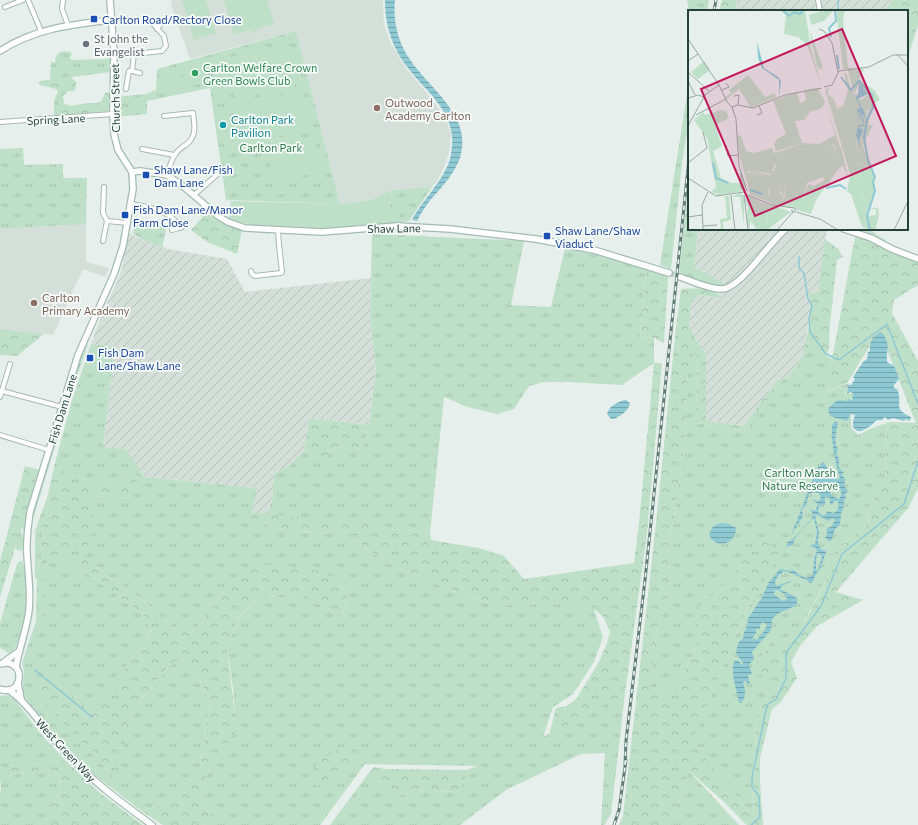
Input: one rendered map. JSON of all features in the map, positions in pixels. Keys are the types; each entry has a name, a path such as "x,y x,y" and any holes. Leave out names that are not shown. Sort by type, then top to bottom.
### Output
{"street":[{"path":"5,7 23,0"},
{"path":"28,0 41,31"},
{"path":"63,0 62,9 68,25"},
{"name":"Church Street","path":"110,0 114,53 114,134 118,150 132,172"},
{"path":"818,0 820,10"},
{"path":"0,50 16,41 41,31 68,25 111,20"},
{"path":"158,29 162,22"},
{"path":"114,53 134,54 162,51 166,46 164,36 154,25"},
{"path":"126,89 129,71 132,71 134,54"},
{"path":"132,71 140,73"},
{"path":"167,175 174,155 193,137 195,131 192,112"},
{"path":"164,116 198,112"},
{"name":"Spring Lane","path":"0,122 113,114"},
{"path":"142,149 174,155"},
{"name":"Shaw Lane","path":"132,172 145,171 167,175 175,179 212,212 228,222 250,228 322,232 397,226 450,229 536,239 594,250 669,274"},
{"name":"Fish Dam Lane","path":"18,683 20,676 16,667 18,652 24,637 29,610 30,592 27,535 30,512 78,355 114,274 123,246 133,189 132,172"},
{"path":"194,195 220,172"},
{"path":"103,241 107,220 103,213 104,187"},
{"path":"131,204 151,207 173,219 180,228 172,230"},
{"path":"107,220 128,223"},
{"path":"251,271 255,276 282,272 278,230"},
{"path":"680,277 714,288 722,289 732,286 742,279 785,230"},
{"path":"847,230 871,238 892,249 918,259"},
{"path":"0,396 10,364"},
{"path":"2,391 62,407"},
{"path":"0,435 49,450"},
{"path":"2,663 18,652"},
{"path":"2,663 10,663 16,667"},
{"path":"3,690 14,688 18,683"},
{"name":"West Green Way","path":"18,683 21,699"},
{"name":"West Green Way","path":"3,690 21,699 51,737 90,777 152,825"}],"shaded area":[{"name":"Outwood Academy Carlton","path":"172,0 383,0 384,25 391,44 405,67 446,118 451,135 449,153 437,181 432,187 392,190 371,200 340,204 296,31 190,59 171,5"},
{"path":"737,0 892,0 886,10 736,10"},
{"name":"Carlton Primary Academy","path":"86,224 86,262 109,268 105,277 83,269 53,335 0,329 0,229"},
{"path":"698,230 827,230 818,293 808,292 811,305 804,354 788,377 777,380 744,426 706,421 706,354 689,328 691,304 698,295 722,298 719,294 724,283 694,267"},
{"path":"129,234 168,249 227,259 245,292 371,278 370,318 376,371 369,425 309,418 304,451 290,465 274,474 272,502 267,515 252,512 256,488 145,477 126,449 103,447 115,347 91,344 121,272"}],"green space":[{"path":"182,0 206,0 216,33 194,40"},
{"path":"224,0 267,0 274,24 257,29 257,31 252,33 251,30 234,35"},
{"path":"687,0 709,0 707,10 689,10"},
{"path":"722,0 737,0 736,10 719,10"},
{"path":"892,0 918,0 918,25 908,57 908,10 886,10"},
{"name":"Carlton Park","path":"296,31 340,204 226,200 210,88 147,101 147,114 116,117 115,97 146,94 156,90 157,69"},
{"path":"285,47 295,87 236,99 226,58"},
{"path":"69,51 72,54 70,58 72,60 108,59 110,56 110,72 50,80 51,61 53,63 55,62 56,56 60,52"},
{"name":"Carlton Welfare Crown Green Bowls Club","path":"205,60 208,83 185,86 182,64"},
{"path":"179,67 183,88 162,91 159,70"},
{"path":"71,77 76,82 76,88 74,91 68,91 63,96 64,104 71,106 97,103 101,101 105,93 110,92 108,111 55,116 54,100 58,92 56,89 40,85 38,83 40,81"},
{"path":"688,88 688,126 682,163 671,269 660,265"},
{"path":"303,90 312,130 247,143 238,104"},
{"path":"316,142 321,172 274,181 268,150"},
{"path":"23,148 24,165 63,164 63,178 87,178 86,224 0,229 0,149"},
{"path":"275,187 292,187 292,194 275,194"},
{"path":"432,187 409,221 400,223 400,210 390,208 392,190"},
{"path":"688,188 688,230 698,230 694,267 724,283 720,286 703,282 679,273"},
{"path":"392,190 390,207 400,210 400,223 336,229 291,230 248,224 229,218 231,201 340,204 371,200"},
{"path":"206,213 227,226 242,230 237,254 207,242 191,230"},
{"path":"135,223 167,225 162,247 133,234"},
{"path":"862,230 870,230 890,244"},
{"path":"372,234 524,241 511,305 551,307 565,248 601,256 646,269 640,337 654,338 654,363 622,385 544,382 529,386 514,409 497,414 468,407 444,397 430,533 267,515 272,502 274,474 290,465 304,451 323,460 335,446 363,449 369,425 376,371 370,318"},
{"path":"855,237 869,240 918,262 918,285 894,300 892,313 918,361 918,488 908,508 836,592 863,600 817,626 800,646 791,662 797,678 780,703 772,709 760,758 763,825 747,825 723,801 689,771 672,825 619,825 623,816 681,289 709,290 719,294 723,298 698,295 691,304 689,328 706,354 706,421 744,426 777,380 788,377 804,354 803,350 808,332 811,305 808,292 818,293 825,239 838,249 843,257 837,260 829,348 826,357 809,347 786,384 777,387 746,431 696,423 697,353 689,344 685,442 667,554 671,575 665,609 657,625 650,687 664,693 681,679 690,661 699,636 692,612 730,580 740,564 764,540 780,554 747,608 692,743 753,815 756,718 765,700 768,687 755,665 763,653 791,635 791,626 794,615 805,622 831,570 828,558 868,524 869,507 885,479 887,425 891,422 916,423 882,337 871,344 847,383 826,391"},
{"path":"646,269 668,277 664,343 654,338 640,337"},
{"path":"0,329 44,334 17,356 0,355"},
{"name":"Carlton Marsh Nature Reserve","path":"689,343 697,353 696,423 745,431 777,387 786,384 809,347 832,359 827,391 849,383 846,394 855,393 851,399 851,428 858,435 892,421 887,425 885,479 869,507 868,524 828,558 831,570 804,622 794,615 791,626 791,635 763,653 768,687 765,700 756,718 753,815 691,744 747,608 779,554 740,564 730,580 693,612 699,636 690,661 681,679 664,693 650,687 657,625 665,609 671,575 667,554 685,442"},
{"path":"88,344 67,407 65,407 85,346"},
{"path":"91,344 115,347 103,447 126,449 145,477 257,488 250,523 296,531 334,533 345,531 351,534 366,549 394,566 466,596 491,604 522,605 550,603 573,605 594,610 603,637 594,662 573,694 553,707 543,737 625,694 611,814 604,825 601,825 605,753 581,754 506,790 460,825 330,825 368,774 399,796 418,789 429,792 461,791 467,770 477,766 365,764 320,825 203,825 212,820 200,794 211,766 236,730 233,689 227,648 238,619 258,599 281,594 304,598 343,614 349,585 225,589 201,623 191,633 175,628 143,600 84,559 96,528 90,519 90,496 131,498 128,472 116,485 92,483 54,467 72,400"},
{"path":"654,363 662,363 647,534 625,694 549,735 556,708 567,706 577,698 600,660 607,643 610,632 604,618 597,611 573,605 550,603 522,605 492,604 466,596 394,566 366,549 351,534 345,531 334,533 296,531 250,523 252,512 430,533 431,540 479,548 504,556 524,579 634,563"},
{"path":"64,413 65,414 30,529 37,498"},
{"path":"309,418 369,425 363,449 335,446 323,460 304,451"},
{"path":"25,466 39,470 0,597 0,561"},
{"path":"54,467 92,483 116,485 128,472 139,476 131,498 90,496 90,519 96,528 97,541 84,559 143,600 175,628 191,633 201,623 225,589 247,572 266,565 283,565 319,571 349,585 343,614 304,598 281,594 258,599 238,618 227,649 236,731 211,766 200,794 212,820 203,825 163,825 143,812 171,799 191,781 200,766 210,702 200,681 182,658 169,666 142,698 128,722 116,780 91,750 35,694 44,674 93,713 134,656 147,641 151,630 144,615 80,568 61,559 48,559 43,578 41,623 36,621 37,578 41,559 43,524 49,524 51,513 48,495"},
{"path":"48,495 51,513 49,524 43,524 41,559 37,578 35,579 35,531"},
{"path":"30,498 31,499 25,533 21,527"},
{"path":"20,528 24,540 21,551 15,549"},
{"path":"48,559 61,559 80,568 144,615 151,629 147,641 134,656 93,714 44,674 91,750 115,779 128,722 142,698 169,666 182,658 200,681 210,702 200,766 191,781 171,799 143,812 87,769 41,718 22,692 24,672 22,663 36,621 41,622 43,578"},
{"path":"22,561 26,582 25,610 20,637 10,654 0,648 0,623 17,564"},
{"path":"9,695 15,700 40,733 65,760 9,766 9,775 51,770 60,776 61,787 46,825 0,825 0,696"},
{"path":"371,747 314,789 311,778 315,766 326,756 342,748"},
{"path":"65,760 100,793 143,825 46,825 61,787 60,776 51,770 9,775 9,766"},
{"path":"374,767 385,769 467,770 462,791 429,792 418,789 399,796 368,774"},
{"path":"689,771 739,825 672,825"}],"water":[{"path":"385,0 395,0 396,29 404,49 416,67 455,115 460,128 463,143 460,158 455,169 428,203 417,221 412,220 443,175 450,159 452,142 450,127 445,114 437,102 399,55 388,28"},
{"path":"880,332 883,334 887,342 887,362 894,366 899,379 894,385 894,388 897,389 899,394 899,405 901,411 911,417 909,421 906,419 904,421 893,418 888,420 885,417 882,420 877,420 869,427 861,431 857,431 853,427 855,415 851,414 847,421 830,415 828,409 836,401 847,401 848,399 852,400 853,393 850,392 847,394 848,385 851,385 855,379 853,377 863,362 867,359 872,340"},
{"path":"626,400 630,403 626,411 616,418 611,419 607,414 608,411 612,406 620,401"},
{"path":"836,421 838,424 835,436 836,446 838,449 836,454 839,458 839,467 844,472 842,474 845,479 844,485 848,491 845,494 846,498 844,500 843,510 841,513 840,525 835,529 832,540 829,541 825,538 827,528 831,527 835,520 832,518 829,521 815,515 819,533 818,542 820,548 824,551 827,550 821,567 813,582 809,583 808,581 784,571 778,576 775,582 776,586 794,580 782,586 780,589 797,598 797,605 779,613 774,617 772,620 771,630 752,652 754,659 749,665 752,674 748,675 750,685 745,681 743,682 745,696 741,703 739,702 734,680 733,664 735,660 739,661 743,665 736,653 738,643 743,638 746,629 748,622 747,620 761,599 769,582 780,569 790,571 794,570 806,578 812,576 817,551 816,548 810,546 815,544 817,532 814,519 812,519 795,538 793,545 786,547 788,541 795,537 813,516 809,509 815,511 818,504 811,499 818,501 821,498 819,493 814,492 809,494 806,506 803,507 803,516 791,536 814,472 823,462 834,477 838,479 840,478 834,452 832,425","holes":["821,468 823,468 825,475 823,479 820,479 817,473","823,484 829,488 828,490 824,491 815,489","838,485 841,496 839,499 832,496 830,492","825,497 830,498 830,504 832,505 834,501 838,501 837,510 833,513 828,511 824,516 818,512 819,506 825,504","818,553 822,556 819,568 816,571 816,559","775,590 785,594 787,599 783,601 774,594","763,622 767,625 760,637 756,640 754,638 751,640 756,633 756,629 760,629 760,625"]},
{"path":"721,523 729,524 736,528 733,538 721,544 712,540 709,535 714,526"}],"waterway":[{"path":"838,0 838,10"},
{"path":"799,257 799,268 804,273 808,299 812,306 809,319 810,332 826,354 839,360 887,324 918,404"},
{"path":"751,825 760,817 759,796 752,787 752,777 767,705 776,699 786,678 786,653 821,606 842,554 904,504 918,461"},
{"path":"35,670 92,717"}],"tunnel":[{"path":"669,273 680,277"}],"railway":[{"path":"714,10 716,0"},
{"path":"625,765 626,741 645,580 688,169"},
{"path":"614,825 619,810 626,760"}],"place":[{"name":"Carlton Road/Rectory Close","path":"94,19"},
{"name":"St John the Evangelist","path":"86,44"},
{"name":"Carlton Welfare Crown Green Bowls Club","path":"195,73"},
{"name":"Outwood Academy Carlton","path":"377,108"},
{"name":"Carlton Park Pavilion","path":"223,125"},
{"name":"Shaw Lane/Fish Dam Lane","path":"146,175"},
{"name":"Fish Dam Lane/Manor Farm Close","path":"125,215"},
{"name":"Shaw Lane/Shaw Viaduct","path":"547,236"},
{"name":"Carlton Primary Academy","path":"34,303"},
{"name":"Fish Dam Lane/Shaw Lane","path":"90,358"}]}
